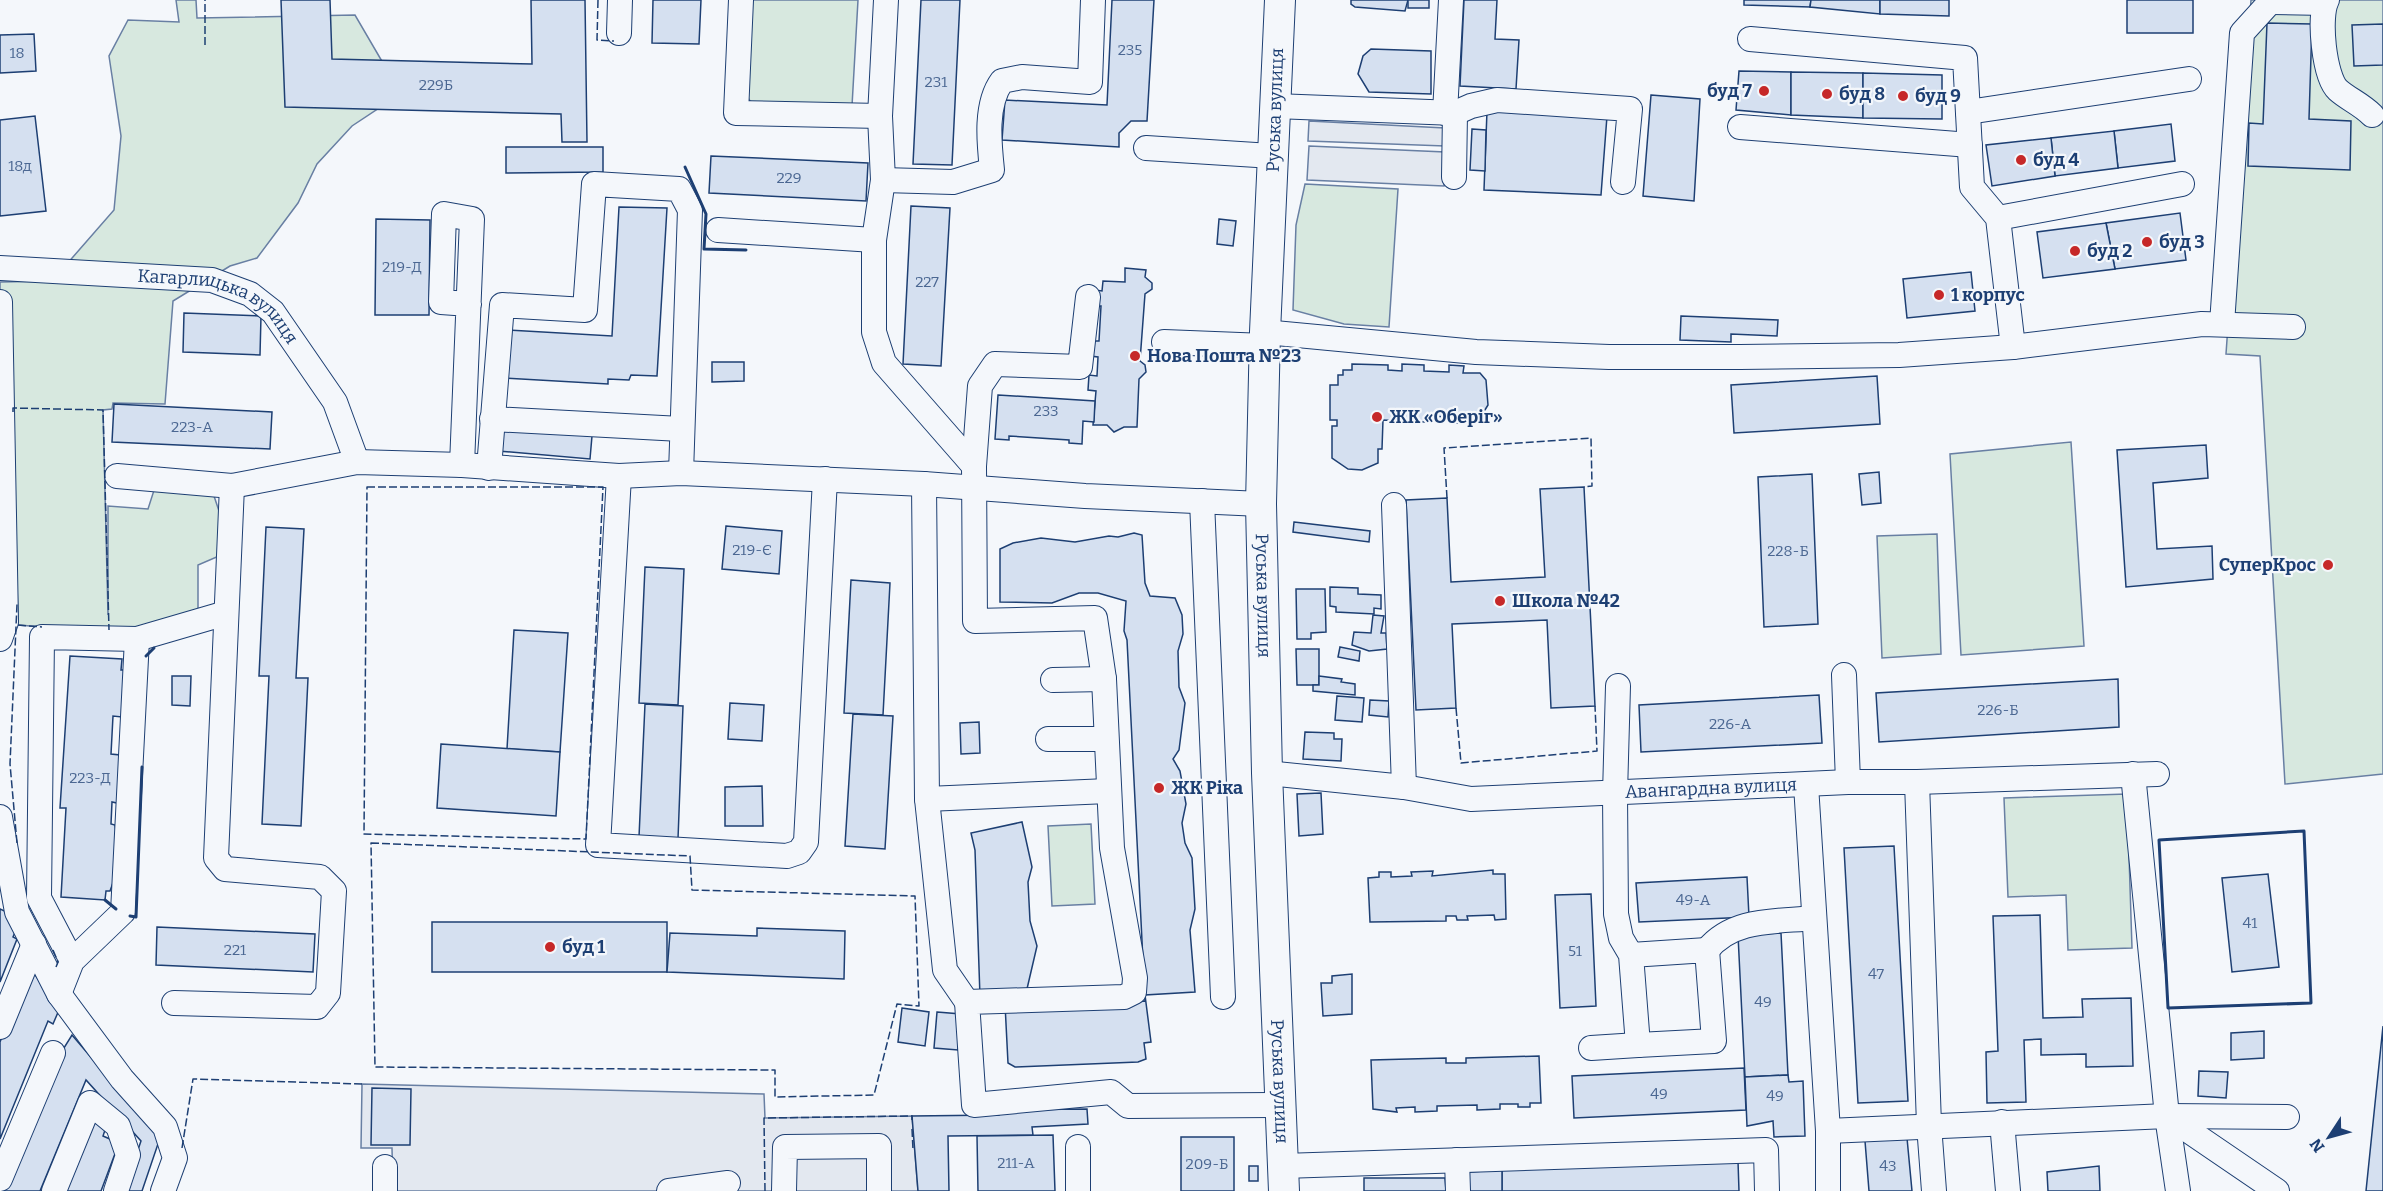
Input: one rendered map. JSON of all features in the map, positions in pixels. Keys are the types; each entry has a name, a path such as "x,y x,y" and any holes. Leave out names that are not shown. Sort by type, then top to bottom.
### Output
{"main road":[{"name":"Руська вулиця","path":"1280,0 1265,339 1261,504 1267,773 1284,1178"}],"street":[{"path":"619,33 620,0"},
{"path":"741,0 736,113 880,116"},
{"path":"886,0 880,116 884,180 874,240 874,332 884,363 974,477"},
{"path":"884,180 952,182 992,170 989,144 993,93 1002,81 1022,77 1090,82 1093,0"},
{"path":"1451,0 1450,113 1454,177"},
{"path":"2222,324 2242,33 2272,1 2326,2 2324,63 2336,89 2360,103 2372,115"},
{"path":"1750,39 1965,58 1972,187 1998,218 2013,347"},
{"path":"1968,112 2188,79"},
{"path":"1275,106 1450,113 1497,100 1630,109 1623,182"},
{"path":"1740,127 1970,145"},
{"path":"1146,147 1273,156"},
{"path":"489,468 502,306 585,310 594,184 679,189 690,210 681,474"},
{"path":"1998,218 2182,184"},
{"path":"718,230 874,240"},
{"name":"Кагарлицька вулиця","path":"0,268 212,280 250,294 273,312 335,402 357,462"},
{"path":"967,1002 1124,996 1134,992 1135,978 1112,848 1104,679 1095,618 975,621 974,477 980,386 995,364 1080,367 1088,297"},
{"path":"0,302 6,622 0,639"},
{"path":"462,465 469,304"},
{"path":"1164,342 1265,339 1609,357 1899,355 2013,347 2202,324 2293,327"},
{"path":"492,419 681,429"},
{"path":"117,476 232,486 357,462 462,465 619,476 681,474 924,484 974,477 1202,501 1261,504"},
{"path":"619,476 598,845 787,856 799,852 806,842 825,479"},
{"path":"924,484 927,799 945,969 967,1002 974,1105 1111,1092 1128,1106 1281,1105"},
{"path":"174,1003 317,1007 328,993 334,891 320,877 225,869 216,858 232,486"},
{"path":"1202,501 1223,997"},
{"path":"1394,505 1404,786"},
{"path":"72,961 39,898 42,637 137,639 226,613"},
{"path":"59,994 72,961 123,912 137,639"},
{"path":"1844,675 1848,782"},
{"path":"1053,680 1104,679"},
{"path":"1618,686 1615,794 1616,914 1621,938 1631,955 1638,1045"},
{"path":"1048,739 1106,739"},
{"name":"Авангардна вулиця","path":"1267,773 1404,786 1472,799 1848,782 1917,783 2145,774 2167,1116"},
{"path":"1917,783 1929,1125 1934,1191"},
{"path":"1806,785 1828,1131 1828,1191"},
{"path":"927,799 1108,791"},
{"path":"0,817 8,892 59,994 122,1078 165,1127 175,1158 163,1191"},
{"path":"1591,1048 1714,1041 1707,950 1718,937 1735,927 1814,918"},
{"path":"0,1027 34,944"},
{"path":"1631,955 1707,950"},
{"path":"0,1179 53,1053"},
{"path":"54,1191 90,1104 118,1126 128,1155 116,1191"},
{"path":"1828,1131 2167,1116 2288,1118"},
{"path":"2167,1116 2178,1191"},
{"path":"2167,1116 2277,1191"},
{"path":"2002,1122 2008,1191"},
{"path":"784,1191 785,1147 879,1146 879,1191"},
{"path":"1078,1148 1078,1191"},
{"path":"1284,1178 1457,1160 1766,1150 1767,1191"},
{"path":"1457,1160 1458,1191"},
{"path":"669,1191 728,1183"}],"shaded area":[{"path":"176,0 196,0 197,18 355,15 383,63 382,106 352,126 317,164 298,203 257,258 230,266 173,301 165,404 113,403 112,409 103,410 108,615 108,506 148,509 156,484 214,496 219,511 219,556 198,565 198,618 109,632 18,625 13,409 0,407 0,282 52,281 114,210 121,136 109,56 128,20 179,22"},
{"path":"749,0 858,0 852,106 759,106 750,101 745,93"},
{"name":"СуперКрос","path":"2251,0 2383,0 2383,774 2285,784 2260,356 2226,354"},
{"path":"1309,121 1445,128 1445,146 1308,141"},
{"path":"1309,146 1445,152 1444,186 1307,180"},
{"path":"1305,184 1398,189 1389,327 1344,324 1293,310 1296,225"},
{"path":"2071,442 2084,646 1961,655 1950,454"},
{"path":"1937,534 1941,654 1882,658 1877,536"},
{"path":"2127,794 2132,948 2068,950 2066,895 2008,897 2004,798"},
{"path":"1091,824 1095,904 1052,906 1048,826"},
{"path":"362,1084 764,1094 765,1118 912,1116 918,1191 393,1191 392,1148 361,1148"}],"building":[{"path":"281,0 330,0 332,59 532,64 531,0 585,0 587,142 562,142 561,114 285,107"},
{"path":"653,0 701,0 699,44 652,43"},
{"path":"921,0 960,0 952,165 913,164"},
{"path":"1112,0 1154,0 1147,121 1131,121 1119,133 1119,147 1002,140 1005,100 1107,105"},
{"path":"1351,0 1408,0 1405,11 1355,7 1351,4"},
{"path":"1408,0 1429,0 1429,8 1408,8"},
{"path":"1464,0 1497,0 1495,39 1519,40 1516,89 1460,86"},
{"path":"1744,0 1811,0 1810,7 1744,5"},
{"path":"1811,0 1880,0 1880,14 1810,7"},
{"path":"1880,0 1949,0 1949,16 1880,14"},
{"path":"2127,0 2193,0 2193,33 2127,33"},
{"path":"2267,23 2312,24 2309,119 2351,121 2350,170 2248,166 2249,123 2263,124"},
{"path":"2383,24 2383,65 2354,66 2352,25"},
{"path":"34,34 36,71 0,73 0,35"},
{"path":"1371,49 1431,51 1431,94 1369,92 1358,74 1363,56"},
{"name":"буд 7","path":"1739,71 1791,72 1791,115 1736,110"},
{"name":"буд 8","path":"1791,72 1863,73 1863,118 1791,115"},
{"name":"буд 9","path":"1863,73 1942,75 1942,119 1863,118"},
{"path":"1651,95 1700,99 1694,201 1643,196"},
{"path":"1487,111 1607,116 1601,195 1484,190"},
{"path":"35,116 46,211 0,216 0,120"},
{"path":"2171,124 2175,161 2118,168 2114,131"},
{"path":"1472,129 1486,130 1485,171 1470,170"},
{"path":"2114,131 2118,168 2055,176 2051,138"},
{"name":"буд 4","path":"2051,138 2055,176 1992,186 1986,145"},
{"path":"506,147 603,147 603,172 506,173"},
{"path":"711,156 868,163 866,201 709,193"},
{"path":"911,206 950,208 941,366 903,364"},
{"path":"619,207 667,208 657,376 631,375 629,380 608,379 608,384 504,378 508,330 612,336"},
{"name":"буд 3","path":"2180,213 2186,260 2115,269 2106,223"},
{"path":"376,219 430,220 429,315 375,315"},
{"path":"1219,219 1236,221 1233,246 1217,244"},
{"name":"буд 2","path":"2106,223 2115,269 2043,278 2037,232"},
{"path":"1125,268 1146,270 1145,277 1152,283 1152,289 1145,294 1140,361 1145,365 1146,372 1139,379 1137,427 1124,427 1114,432 1107,425 1093,425 1096,391 1088,390 1089,375 1097,376 1098,357 1090,356 1091,341 1099,341 1101,306 1094,306 1095,290 1102,291 1103,281 1125,282"},
{"name":"1 корпус","path":"1971,272 1975,311 1907,318 1903,279"},
{"path":"184,313 261,316 260,355 183,352"},
{"path":"1681,316 1778,320 1777,336 1731,334 1731,342 1680,340"},
{"path":"712,362 744,362 744,381 712,382"},
{"name":"ЖК «Оберіг»","path":"1352,364 1388,365 1388,370 1402,371 1402,364 1424,365 1424,371 1449,372 1449,365 1464,366 1463,373 1480,373 1486,380 1488,405 1480,418 1476,418 1475,423 1452,423 1452,417 1425,416 1425,422 1383,420 1382,449 1378,449 1378,463 1362,470 1348,469 1332,458 1332,426 1337,426 1337,420 1330,420 1330,385 1338,385 1338,375 1343,375 1343,370 1352,370"},
{"path":"1877,376 1880,424 1734,433 1731,385"},
{"path":"998,395 1095,401 1094,422 1083,421 1082,444 1069,443 1069,440 1009,436 1009,440 995,439"},
{"path":"114,404 272,412 270,449 112,442"},
{"path":"499,428 592,436 590,459 498,451"},
{"path":"2206,445 2208,478 2153,483 2157,549 2212,546 2213,579 2126,587 2117,450"},
{"path":"1879,472 1881,503 1862,505 1859,474"},
{"path":"1812,474 1818,624 1764,627 1758,477"},
{"name":"Школа №42","path":"1584,487 1595,706 1551,708 1547,620 1452,624 1456,708 1416,710 1406,500 1447,498 1451,582 1545,577 1540,489"},
{"path":"1294,522 1370,531 1369,542 1293,532"},
{"path":"726,526 782,531 779,574 722,569"},
{"path":"266,527 304,529 296,678 308,678 301,826 262,824 269,676 259,676"},
{"name":"ЖК Ріка","path":"1134,533 1142,535 1145,583 1150,596 1175,598 1182,615 1183,634 1178,651 1179,687 1185,703 1179,750 1173,759 1180,771 1186,804 1182,823 1185,843 1192,858 1195,909 1190,930 1195,992 1145,995 1151,1042 1144,1043 1146,1059 1138,1062 1015,1067 1008,1063 1005,1004 980,997 975,850 971,833 1022,822 1032,867 1028,882 1030,921 1037,946 1023,1006 1145,1001 1127,640 1124,631 1126,601 1098,593 1079,593 1052,603 1000,602 1000,549 1013,543 1041,538 1075,542"},
{"path":"645,567 684,569 678,705 639,703"},
{"path":"851,580 890,583 883,715 844,713"},
{"path":"1330,587 1358,588 1358,594 1381,595 1381,609 1374,608 1374,614 1336,612 1336,607 1330,606"},
{"path":"1296,589 1325,589 1326,632 1311,633 1311,639 1297,639"},
{"path":"1373,615 1384,616 1381,633 1386,633 1387,649 1369,651 1352,645 1354,632 1371,633"},
{"path":"514,630 568,633 560,752 507,749"},
{"path":"1340,647 1360,651 1359,661 1338,657"},
{"path":"1296,649 1319,649 1319,685 1297,685"},
{"path":"70,656 122,659 121,670 125,670 122,717 113,716 111,754 120,755 117,803 112,802 111,824 115,825 119,847 118,869 110,891 106,891 105,900 61,897 66,808 60,808"},
{"path":"172,676 191,676 190,706 172,705"},
{"path":"1319,676 1342,679 1341,682 1355,684 1355,695 1313,691 1313,685 1319,685"},
{"path":"2118,679 2119,727 1879,742 1876,693"},
{"path":"1819,695 1822,743 1641,752 1639,705"},
{"path":"1337,696 1364,698 1362,722 1335,720"},
{"path":"1370,700 1389,701 1388,717 1369,715"},
{"path":"730,703 764,705 762,741 728,739"},
{"path":"645,704 683,706 678,839 639,837"},
{"path":"853,714 893,716 885,849 845,846"},
{"path":"979,722 980,753 961,754 960,723"},
{"path":"1305,732 1334,733 1334,739 1342,739 1341,761 1303,759"},
{"path":"441,744 560,752 556,816 437,808"},
{"path":"762,786 763,826 725,826 725,787"},
{"path":"1321,793 1323,834 1299,836 1297,794"},
{"path":"1894,846 1908,1101 1858,1103 1844,848"},
{"path":"1493,870 1493,874 1505,874 1506,919 1495,920 1494,915 1467,916 1468,920 1457,920 1456,916 1446,916 1446,921 1370,922 1368,878 1379,877 1379,872 1391,872 1391,877 1412,876 1411,872 1433,871 1432,876"},
{"path":"2268,874 2279,967 2232,972 2222,878"},
{"path":"1747,877 1749,917 1639,922 1636,883"},
{"path":"1591,894 1596,1006 1560,1008 1555,895"},
{"path":"0,909 13,915 16,930 13,937 17,939 0,982"},
{"path":"2040,915 2043,1018 2083,1017 2082,999 2131,998 2133,1066 2086,1067 2086,1054 2041,1055 2041,1039 2024,1040 2026,1102 1987,1103 1986,1052 1998,1051 1993,916"},
{"name":"буд 1","path":"432,922 667,922 667,972 432,972"},
{"path":"157,927 315,934 313,972 156,965"},
{"path":"757,928 845,931 844,979 667,972 670,933 757,936"},
{"path":"1781,933 1788,1075 1745,1077 1738,935"},
{"path":"30,967 59,1010 53,1024 48,1021 0,1139 0,1042"},
{"path":"1352,974 1352,1014 1323,1016 1321,983 1332,983 1332,976"},
{"path":"902,1008 929,1012 925,1046 898,1042"},
{"path":"937,1012 961,1014 958,1050 934,1048"},
{"path":"2383,1026 2383,1191 2366,1191"},
{"path":"2264,1031 2264,1058 2231,1060 2231,1033"},
{"path":"72,1035 160,1138 142,1191 124,1191 141,1141 86,1080 40,1191 0,1191 57,1059"},
{"path":"1539,1056 1541,1103 1530,1103 1530,1107 1500,1104 1500,1109 1477,1110 1477,1105 1437,1106 1437,1111 1415,1112 1415,1107 1396,1108 1397,1112 1373,1109 1371,1060 1446,1058 1446,1063 1466,1063 1466,1058"},
{"path":"1744,1068 1746,1110 1574,1118 1572,1076"},
{"path":"2199,1071 2228,1072 2226,1098 2198,1096"},
{"path":"1788,1075 1789,1082 1803,1081 1805,1136 1774,1137 1773,1121 1747,1126 1745,1077"},
{"path":"372,1088 411,1089 410,1145 371,1145"},
{"path":"1087,1109 1088,1124 1032,1127 1033,1135 948,1136 949,1191 918,1191 912,1116 999,1115 999,1110"},
{"path":"92,1119 107,1124 103,1136 119,1143 101,1191 60,1191"},
{"path":"1053,1135 1055,1191 978,1191 977,1136"},
{"path":"1181,1137 1234,1137 1234,1191 1181,1191"},
{"path":"1907,1138 1912,1191 1869,1191 1865,1141"},
{"path":"1738,1161 1739,1191 1502,1191 1502,1170"},
{"path":"1249,1166 1258,1166 1258,1181 1249,1181"},
{"path":"2099,1166 2100,1191 2048,1191 2047,1172"},
{"path":"1502,1170 1502,1191 1469,1191 1468,1172"},
{"path":"1364,1178 1445,1178 1446,1191 1364,1191"}],"fence":[{"path":"205,0 205,45"},
{"path":"598,0 597,40 614,41"},
{"path":"13,412 13,408 103,410 109,630"},
{"path":"1447,498 1444,448 1591,438 1592,486 1584,487"},
{"path":"367,487 603,487 586,839 364,834 367,487"},
{"path":"17,604 10,764 17,843"},
{"path":"18,625 42,627"},
{"path":"1456,708 1461,763 1597,751 1595,706"},
{"path":"371,843 690,856 692,890 915,896 919,1006 897,1004 874,1095 775,1097 775,1070 375,1067 371,843"},
{"path":"53,950 58,962 56,967"},
{"path":"182,1148 193,1079 362,1084"},
{"path":"765,1191 764,1118 912,1116 912,1120"},
{"path":"912,1129 913,1150"}],"wall":[{"path":"685,167 706,214 704,249 746,250"},
{"path":"146,656 154,648"},
{"path":"130,916 136,917 142,767"},
{"path":"2304,831 2311,1003 2168,1008 2159,840 2304,831"},
{"path":"105,900 116,909"}],"place":[{"name":"буд 7","path":"1764,91"},
{"name":"буд 8","path":"1827,94"},
{"name":"буд 9","path":"1903,96"},
{"name":"буд 4","path":"2021,160"},
{"name":"буд 3","path":"2147,242"},
{"name":"буд 2","path":"2075,251"},
{"name":"1 корпус","path":"1939,295"},
{"name":"Нова Пошта №23","path":"1135,356"},
{"name":"ЖК «Оберіг»","path":"1377,417"},
{"name":"СуперКрос","path":"2328,565"},
{"name":"Школа №42","path":"1500,601"},
{"name":"ЖК Ріка","path":"1159,788"},
{"name":"буд 1","path":"550,947"}]}
